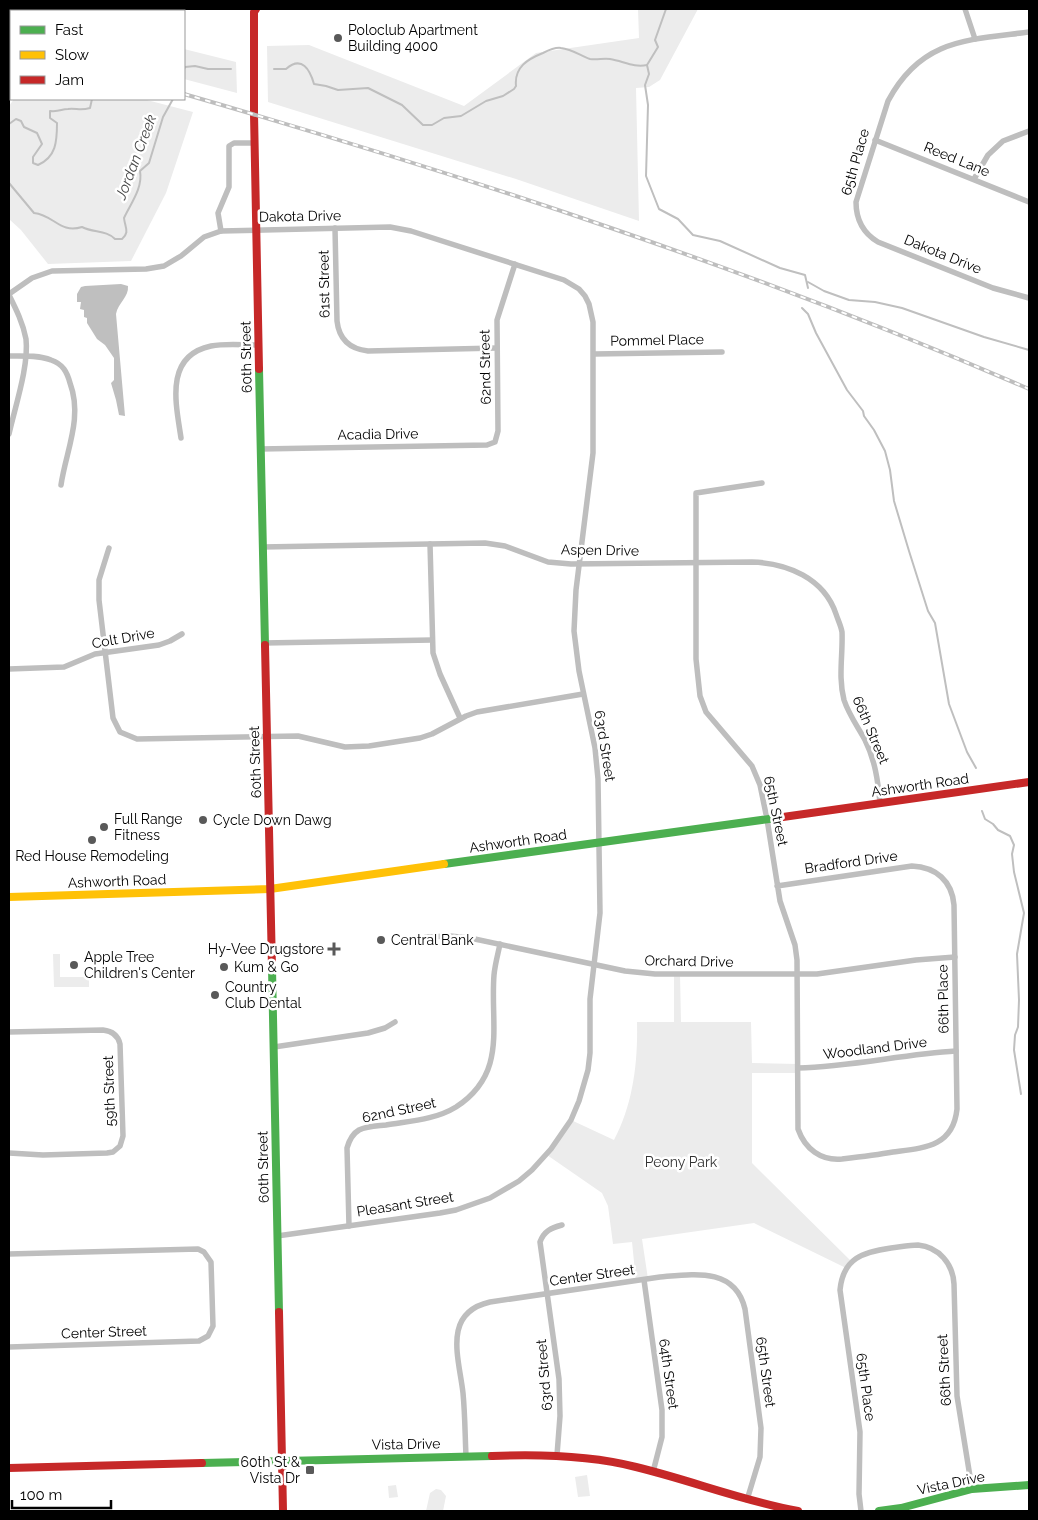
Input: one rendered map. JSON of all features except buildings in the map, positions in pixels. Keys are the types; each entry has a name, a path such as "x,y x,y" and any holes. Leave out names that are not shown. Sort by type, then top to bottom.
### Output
{"main road":[{"name":"60th Street","path":"254,10 254,144 283,1511"},
{"name":"Ashworth Road","path":"9,897 270,889 1029,782"},
{"name":"Vista Drive","path":"9,1468 282,1460 558,1455 606,1461 653,1472 747,1500 798,1511"},
{"name":"Vista Drive","path":"880,1511 901,1508 972,1490 999,1486 1029,1485"}],"street":[{"path":"965,9 975,39"},
{"name":"65th Place","path":"858,219 856,202 883,113 894,88 907,72 921,60 948,46 975,39 1029,32"},
{"path":"974,179 988,155 1003,142 1029,132"},
{"name":"Reed Lane","path":"874,140 1029,202"},
{"path":"221,231 218,213 229,187 229,146 234,143 254,144"},
{"name":"Dakota Drive","path":"858,219 866,232 878,242 993,288 1029,298"},
{"name":"61st Street","path":"335,228 338,329 341,336 350,346 368,351 497,348"},
{"name":"Dakota Drive","path":"9,295 32,278 52,272 146,269 164,266 181,256 204,237 221,231 401,228 571,284 585,296 590,306"},
{"name":"62nd Street","path":"495,442 498,431 498,320 515,264"},
{"path":"9,295 21,320 25,336 26,356 9,434"},
{"name":"63rd Street","path":"528,1173 543,1160 573,1116 584,1086 590,1053 590,1000 600,913 597,762 583,694 574,632 593,453 594,354 593,322 590,306"},
{"path":"181,438 175,389 183,364 195,353 211,346 258,346"},
{"name":"Pommel Place","path":"594,354 722,352"},
{"path":"9,356 26,356 51,360 65,369 72,386 76,402 75,421 61,486"},
{"name":"Acadia Drive","path":"260,449 487,444 495,442"},
{"name":"65th Street","path":"762,483 696,492 696,659 700,696 706,712 752,766 760,785 767,819 776,886 795,946 798,974 798,1120 801,1136 804,1143 816,1154 830,1159 842,1160"},
{"name":"Aspen Drive","path":"262,547 485,543 505,546 548,562 580,564 770,562 791,568"},
{"path":"430,544 432,640 436,665 460,718"},
{"path":"109,548 99,580 99,600 112,718 120,732 137,739 298,736 345,747 369,746 420,738 432,734 460,718 477,712 583,694"},
{"name":"66th Street","path":"791,568 814,582 824,592 834,608 841,629 842,654 840,677 842,693 847,707 866,741 874,764 880,803"},
{"name":"Colt Drive","path":"9,670 64,667 95,654 159,645 182,634"},
{"path":"264,644 432,640"},
{"name":"Bradford Drive","path":"776,886 912,866 929,869"},
{"name":"66th Place","path":"842,1160 923,1148 937,1143 946,1136 954,1124 956,1116 956,1052 953,897 947,882 929,869"},
{"name":"Orchard Drive","path":"426,937 459,937 625,971 655,974 798,974 833,972 925,959 955,957"},
{"name":"62nd Street","path":"349,1226 347,1148 355,1132 367,1128 424,1119 447,1112 465,1100 474,1091 487,1070 494,1047 494,975 500,944"},
{"path":"274,1047 368,1033 385,1028 395,1022"},
{"name":"59th Street","path":"9,1032 103,1030 113,1032 119,1040 122,1142 117,1150 107,1153 42,1155 9,1153"},
{"name":"Woodland Drive","path":"798,1068 819,1068 934,1052 956,1052"},
{"name":"Pleasant Street","path":"277,1236 456,1210 490,1198 505,1190 528,1173"},
{"name":"63rd Street","path":"558,1455 560,1397 540,1242 545,1232 562,1225"},
{"name":"66th Street","path":"846,1268 858,1256 874,1251 918,1245 939,1253 949,1266 954,1280 957,1396 972,1490"},
{"name":"Center Street","path":"9,1254 191,1248 204,1252 211,1262 213,1326 208,1336 199,1341 9,1347"},
{"name":"65th Place","path":"846,1268 840,1290 860,1432 859,1475 861,1511"},
{"name":"65th Street","path":"698,1275 713,1276 728,1282 740,1294 745,1309 761,1428 760,1457 747,1500"},
{"name":"Center Street","path":"466,1456 457,1333 459,1325 474,1308 490,1302 644,1280 698,1275"},
{"name":"64th Street","path":"644,1280 662,1410 662,1437 653,1472"}],"green space":[{"path":"9,9 100,10 10,10 9,33"},
{"path":"638,9 698,9 660,80 649,87 636,88 639,221 516,179 268,102 267,46 309,45 464,106 536,53 639,38"},
{"path":"185,49 236,62 237,93 185,79"},
{"path":"13,100 147,100 193,112 166,193 131,261 48,264 21,230 9,219 9,106"},
{"path":"53,954 60,954 60,977 89,977 89,987 54,987"},
{"name":"Peony Park","path":"674,974 680,974 681,1022 751,1022 752,1063 798,1064 798,1073 752,1073 752,1163 852,1262 846,1268 754,1223 642,1239 648,1279 636,1281 632,1242 613,1244 608,1206 602,1193 547,1155 571,1120 614,1140 626,1112 633,1083 637,1022 674,1022"},
{"path":"587,1475 590,1496 578,1497 575,1477"},
{"path":"396,1485 398,1497 389,1498 388,1486"},
{"path":"436,1489 441,1490 446,1496 443,1511 426,1511 430,1493"}],"shaded area":[{"path":"121,284 128,286 127,293 116,314 125,416 119,415 111,383 114,380 114,358 105,345 97,339 87,323 87,318 84,317 84,310 80,309 81,302 77,302 77,294 81,287"}],"waterway":[{"name":"Jordan Creek","path":"274,69 286,69 297,63 301,64 308,69 314,84 338,90 368,88 402,105 423,125 432,125 444,118 461,116 486,101 503,96 514,89 517,74 527,61 554,48 569,50 590,59 608,59 633,65 647,65 658,47 655,40 666,9"},
{"path":"647,65 649,74 645,85 648,105 646,176 659,209 678,219 693,235 720,241 780,268 805,275 808,288"},
{"name":"Jordan Creek","path":"185,67 231,69"},
{"name":"Jordan Creek","path":"9,124 16,119 21,121 24,127 37,133 42,144 33,157 33,163 38,165 49,158 56,143 57,123 50,118 50,111 90,108 92,100"},
{"name":"Jordan Creek","path":"9,183 34,213 41,214 68,228 82,227 108,234 115,239 122,239 126,232 124,218 138,189 140,171 149,163 163,117 172,100"},
{"path":"808,282 824,291 849,300 875,302 902,308 984,337 1029,350"},
{"path":"802,308 808,314 816,333 847,390 863,411 864,416 885,451 890,470 894,501 928,611 935,623 949,704 967,752 976,768"},
{"path":"982,811 985,819 998,830 1010,836 1014,845 1012,854 1014,872 1024,913 1017,954 1019,1000 1018,1027 1015,1035 1014,1050 1021,1094"}],"railway":[{"path":"185,94 398,158 611,228 821,304 1029,389"}],"traffic: fast":[{"path":"259,369 265,645"},
{"path":"444,864 776,818"},
{"path":"272,968 279,1312"},
{"path":"202,1463 492,1456"},
{"path":"879,1511 901,1508 972,1489 1029,1485"}],"traffic: slow":[{"path":"9,897 270,889 444,864"}],"traffic: jam":[{"path":"256,9 254,12 254,114 259,369"},
{"path":"265,645 272,968"},
{"path":"776,818 1029,782"},
{"path":"279,1312 283,1511"},
{"path":"492,1456 564,1456 618,1463 656,1472 757,1502 798,1511"},
{"path":"9,1468 202,1463"}],"place":[{"name":"Poloclub Apartment Building 4000","path":"338,38"},
{"name":"Cycle Down Dawg","path":"203,820"},
{"name":"Full Range Fitness","path":"104,827"},
{"name":"Red House Remodeling","path":"92,840"},
{"name":"Central Bank","path":"381,940"},
{"name":"Hy-Vee Drugstore","path":"334,949"},
{"name":"Apple Tree Children's Center","path":"74,965"},
{"name":"Kum & Go","path":"224,967"},
{"name":"Country Club Dental","path":"215,995"},
{"name":"60th St & Vista Dr","path":"310,1470"}]}
